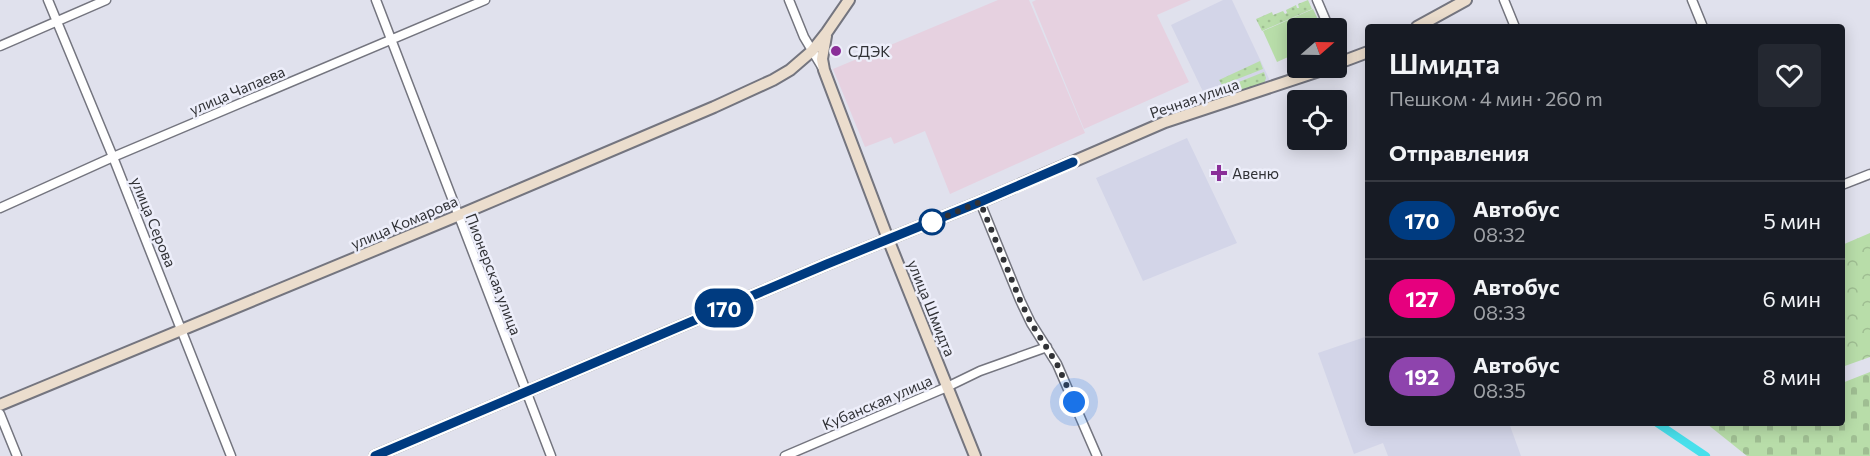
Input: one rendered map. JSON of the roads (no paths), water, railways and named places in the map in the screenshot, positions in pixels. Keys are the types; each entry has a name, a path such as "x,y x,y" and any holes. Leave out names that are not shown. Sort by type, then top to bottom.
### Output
{"street":[{"name":"улица Серова","path":"48,0 113,157 231,456"},
{"path":"0,46 106,0"},
{"name":"Пионерская улица","path":"376,0 551,456"},
{"name":"улица Чапаева","path":"0,208 113,157 485,0"},
{"name":"улица Шмидта","path":"789,0 812,51 824,70"},
{"name":"улица Комарова","path":"0,405 457,216 744,93 790,70 812,51 849,0"},
{"path":"1317,0 1325,18"},
{"path":"1422,24 1466,0"},
{"path":"1504,0 1514,24"},
{"path":"1692,0 1702,24"},
{"name":"улица Шмидта","path":"827,32 822,59 824,70 888,240 975,456"},
{"path":"1347,60 1365,53"},
{"name":"Речная улица","path":"375,456 1178,118 1298,78"},
{"path":"1845,184 1870,174"},
{"path":"980,202 1020,300 1065,381 1096,456"},
{"name":"Кубанская улица","path":"784,456 980,371 1047,347"},
{"path":"0,414 17,456"}],"waterway":[{"path":"1661,426 1706,456"}],"place":[{"name":"СДЭК","path":"836,51"},
{"name":"Авеню","path":"1219,173"}]}
